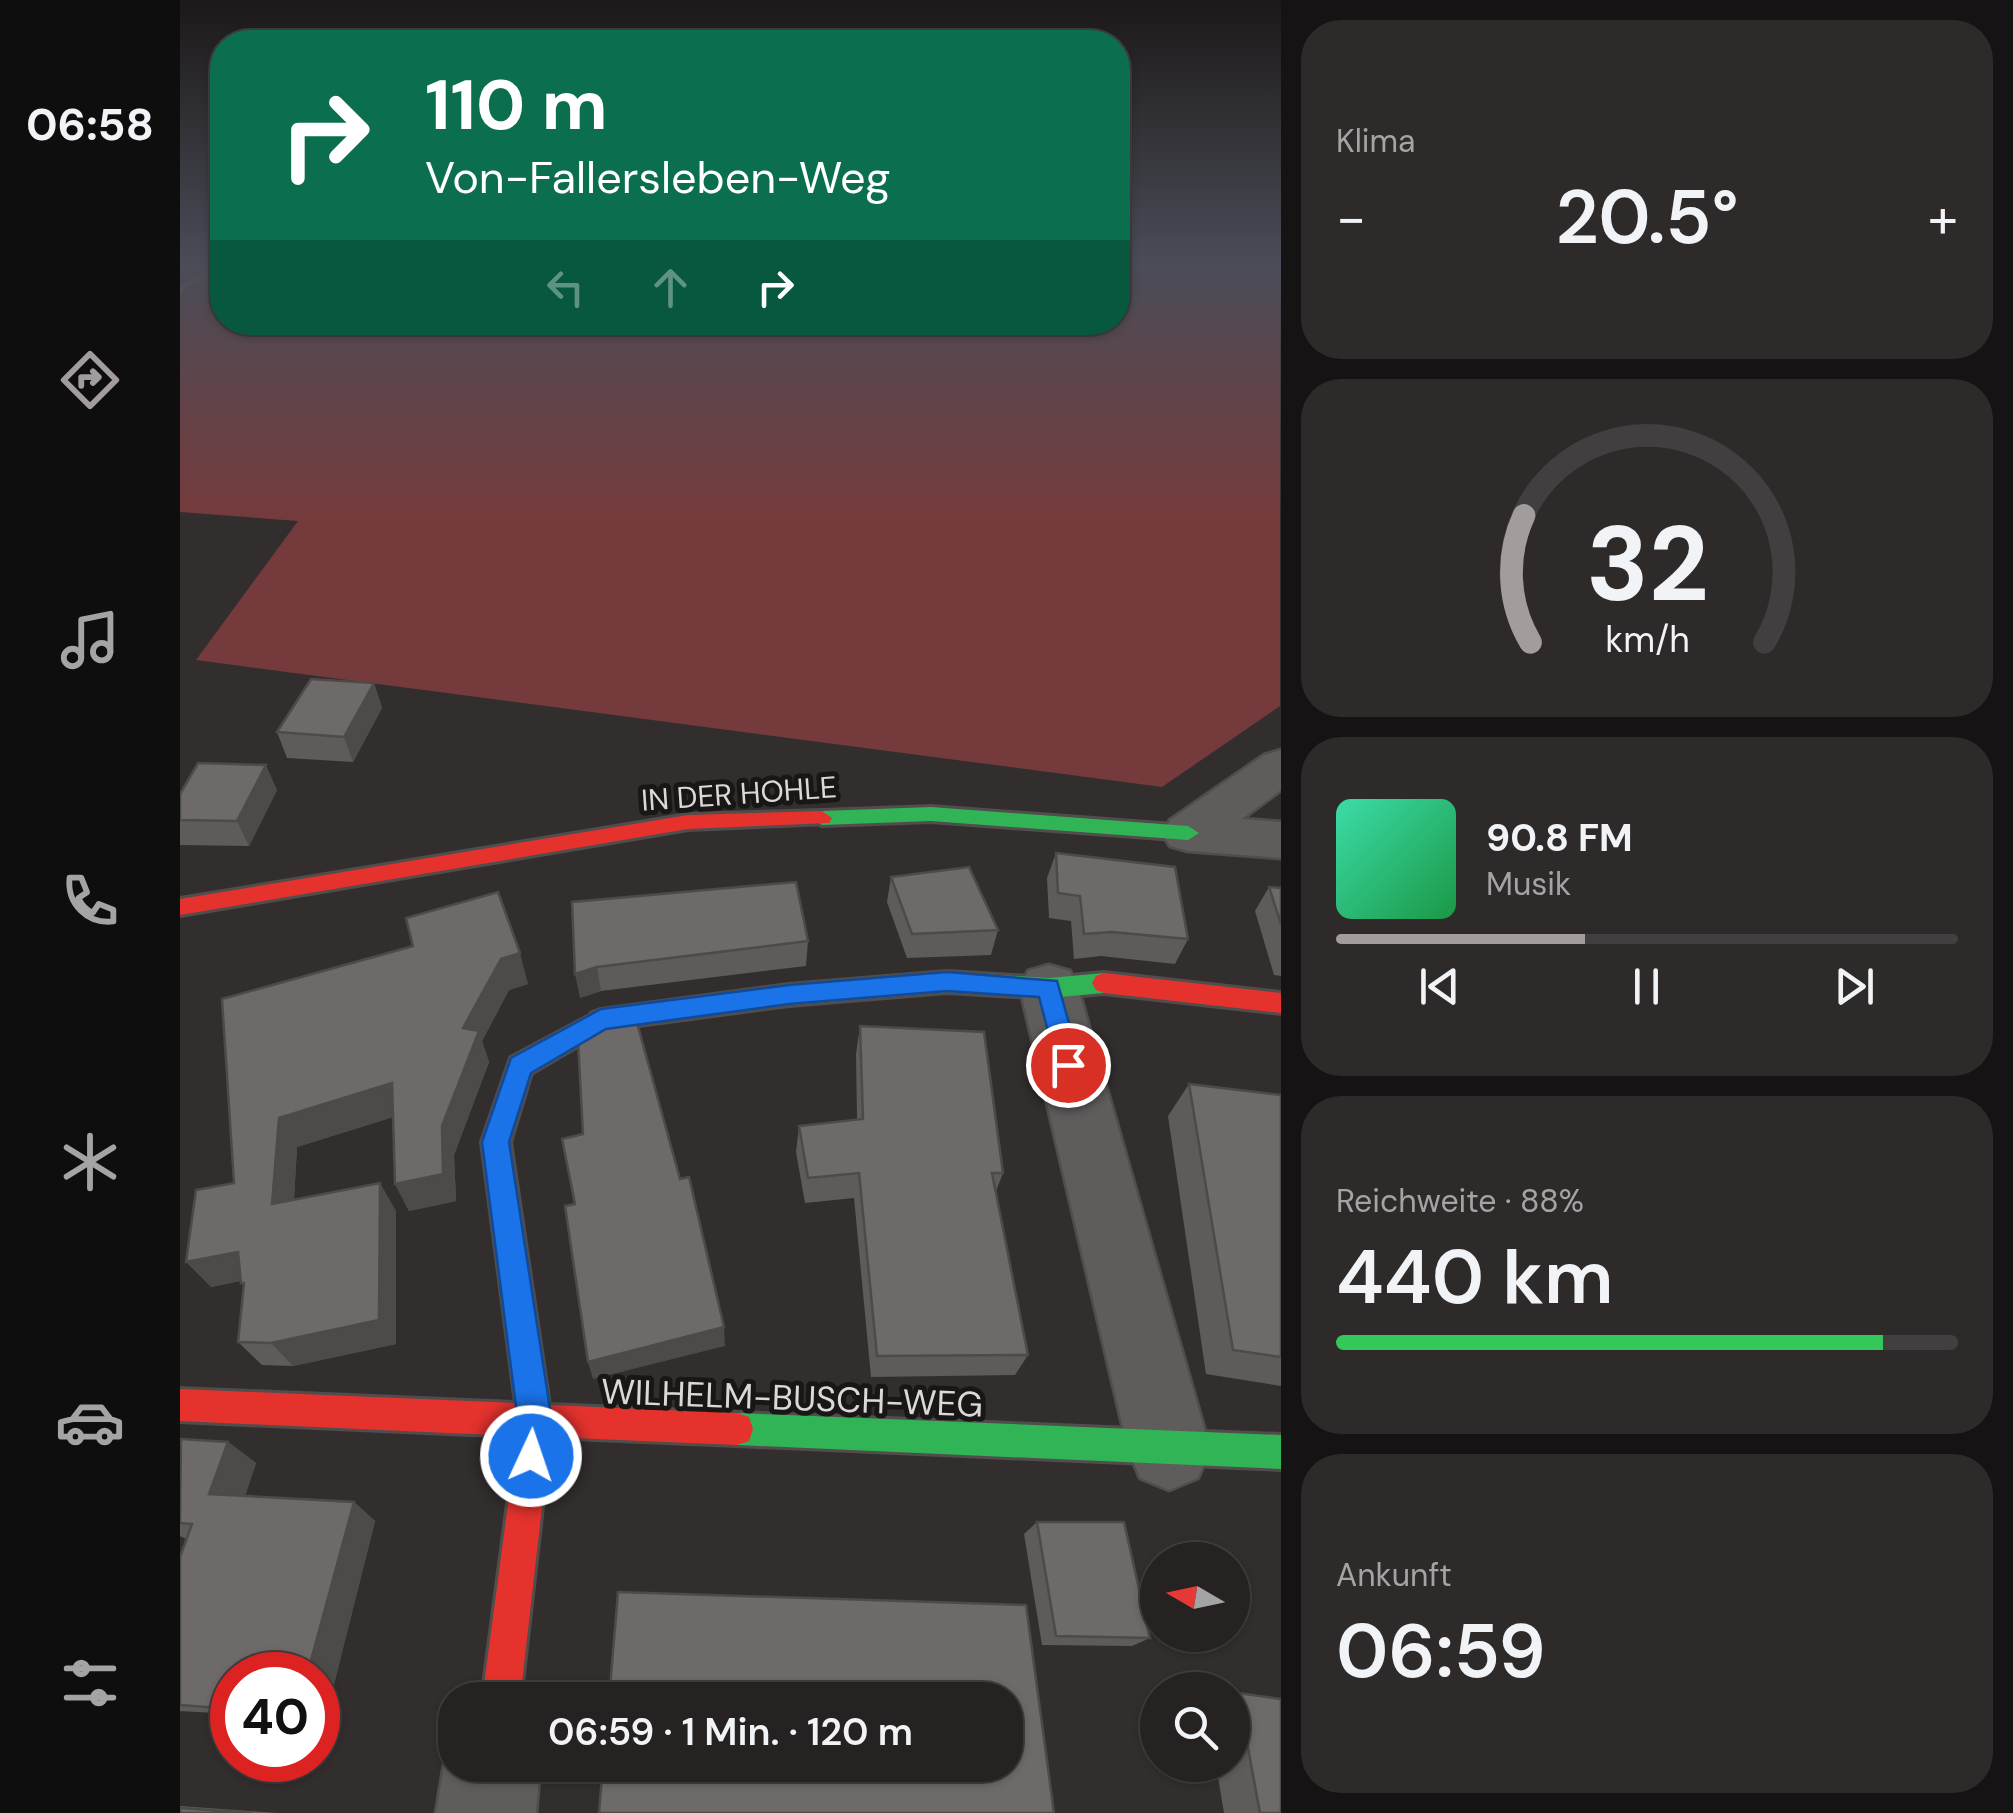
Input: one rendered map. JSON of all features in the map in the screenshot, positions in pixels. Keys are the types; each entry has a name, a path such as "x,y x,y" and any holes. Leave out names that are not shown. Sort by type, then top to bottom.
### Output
{"street":[{"path":"1188,833 1280,766"},
{"name":"IN DER HOHLE","path":"180,906 688,822 931,814 1188,833"},
{"path":"1188,833 1280,840"},
{"path":"502,1682 535,1422 496,1142 520,1066 601,1020 789,994 947,982 1048,988 1101,983 1280,1002"},
{"path":"1048,988 1168,1449"},
{"name":"WILHELM-BUSCH-WEG","path":"180,1405 1280,1452"},
{"path":"486,1813 490,1782"}],"shaded area":[{"path":"180,350 1280,350 1280,706 1162,787 196,660 298,521 180,512"}],"building":[{"path":"311,679 374,683 344,737 277,732"},
{"path":"198,763 266,765 237,821 180,820 180,794"},
{"path":"1056,853 1175,867 1188,939 1112,932 1084,934 1080,896 1058,893"},
{"path":"969,867 998,930 912,934 891,877"},
{"path":"796,882 808,941 597,967 575,974 572,902"},
{"path":"1269,887 1281,888 1281,924"},
{"path":"498,892 520,953 501,959 463,1028 479,1031 442,1126 443,1174 395,1184 392,1083 279,1118 272,1204 380,1183 379,1320 271,1343 238,1342 244,1283 238,1252 186,1262 196,1190 234,1183 222,999 413,946 406,918"},
{"path":"636,1019 680,1179 689,1177 724,1327 588,1362 565,1206 575,1204 562,1139 583,1134 578,1041 611,1023"},
{"path":"860,1026 984,1032 1003,1173 992,1173 1028,1355 877,1356 859,1173 808,1178 799,1126 863,1119"},
{"path":"1189,1084 1281,1095 1281,1357 1233,1350"},
{"path":"181,1439 228,1442 209,1494 354,1502 313,1652 210,1652 210,1707 180,1705 180,1557 192,1524 180,1523"},
{"path":"1037,1522 1124,1522 1140,1593 1140,1638 1056,1636"},
{"path":"618,1592 1026,1605 1054,1813 599,1813 602,1782 1023,1782 1023,1682 610,1682"},
{"path":"1250,1695 1281,1699 1281,1813 1260,1813 1250,1758"},
{"path":"180,1808 252,1813 180,1813"}],"traffic: fast":[{"path":"822,818 931,814 1188,833"},
{"path":"601,1020 789,995 947,982 1049,988 1104,983"},
{"path":"737,1429 1281,1452"}],"traffic: jam":[{"path":"180,907 688,822 822,818"},
{"path":"1104,983 1281,1003"},
{"path":"503,1682 535,1422 496,1142 520,1066 601,1020"},
{"path":"180,1405 737,1429"}],"route":[{"path":"531,1456 535,1422 496,1142 520,1066 601,1020 789,994 947,982 1048,988 1068,1065"}]}
